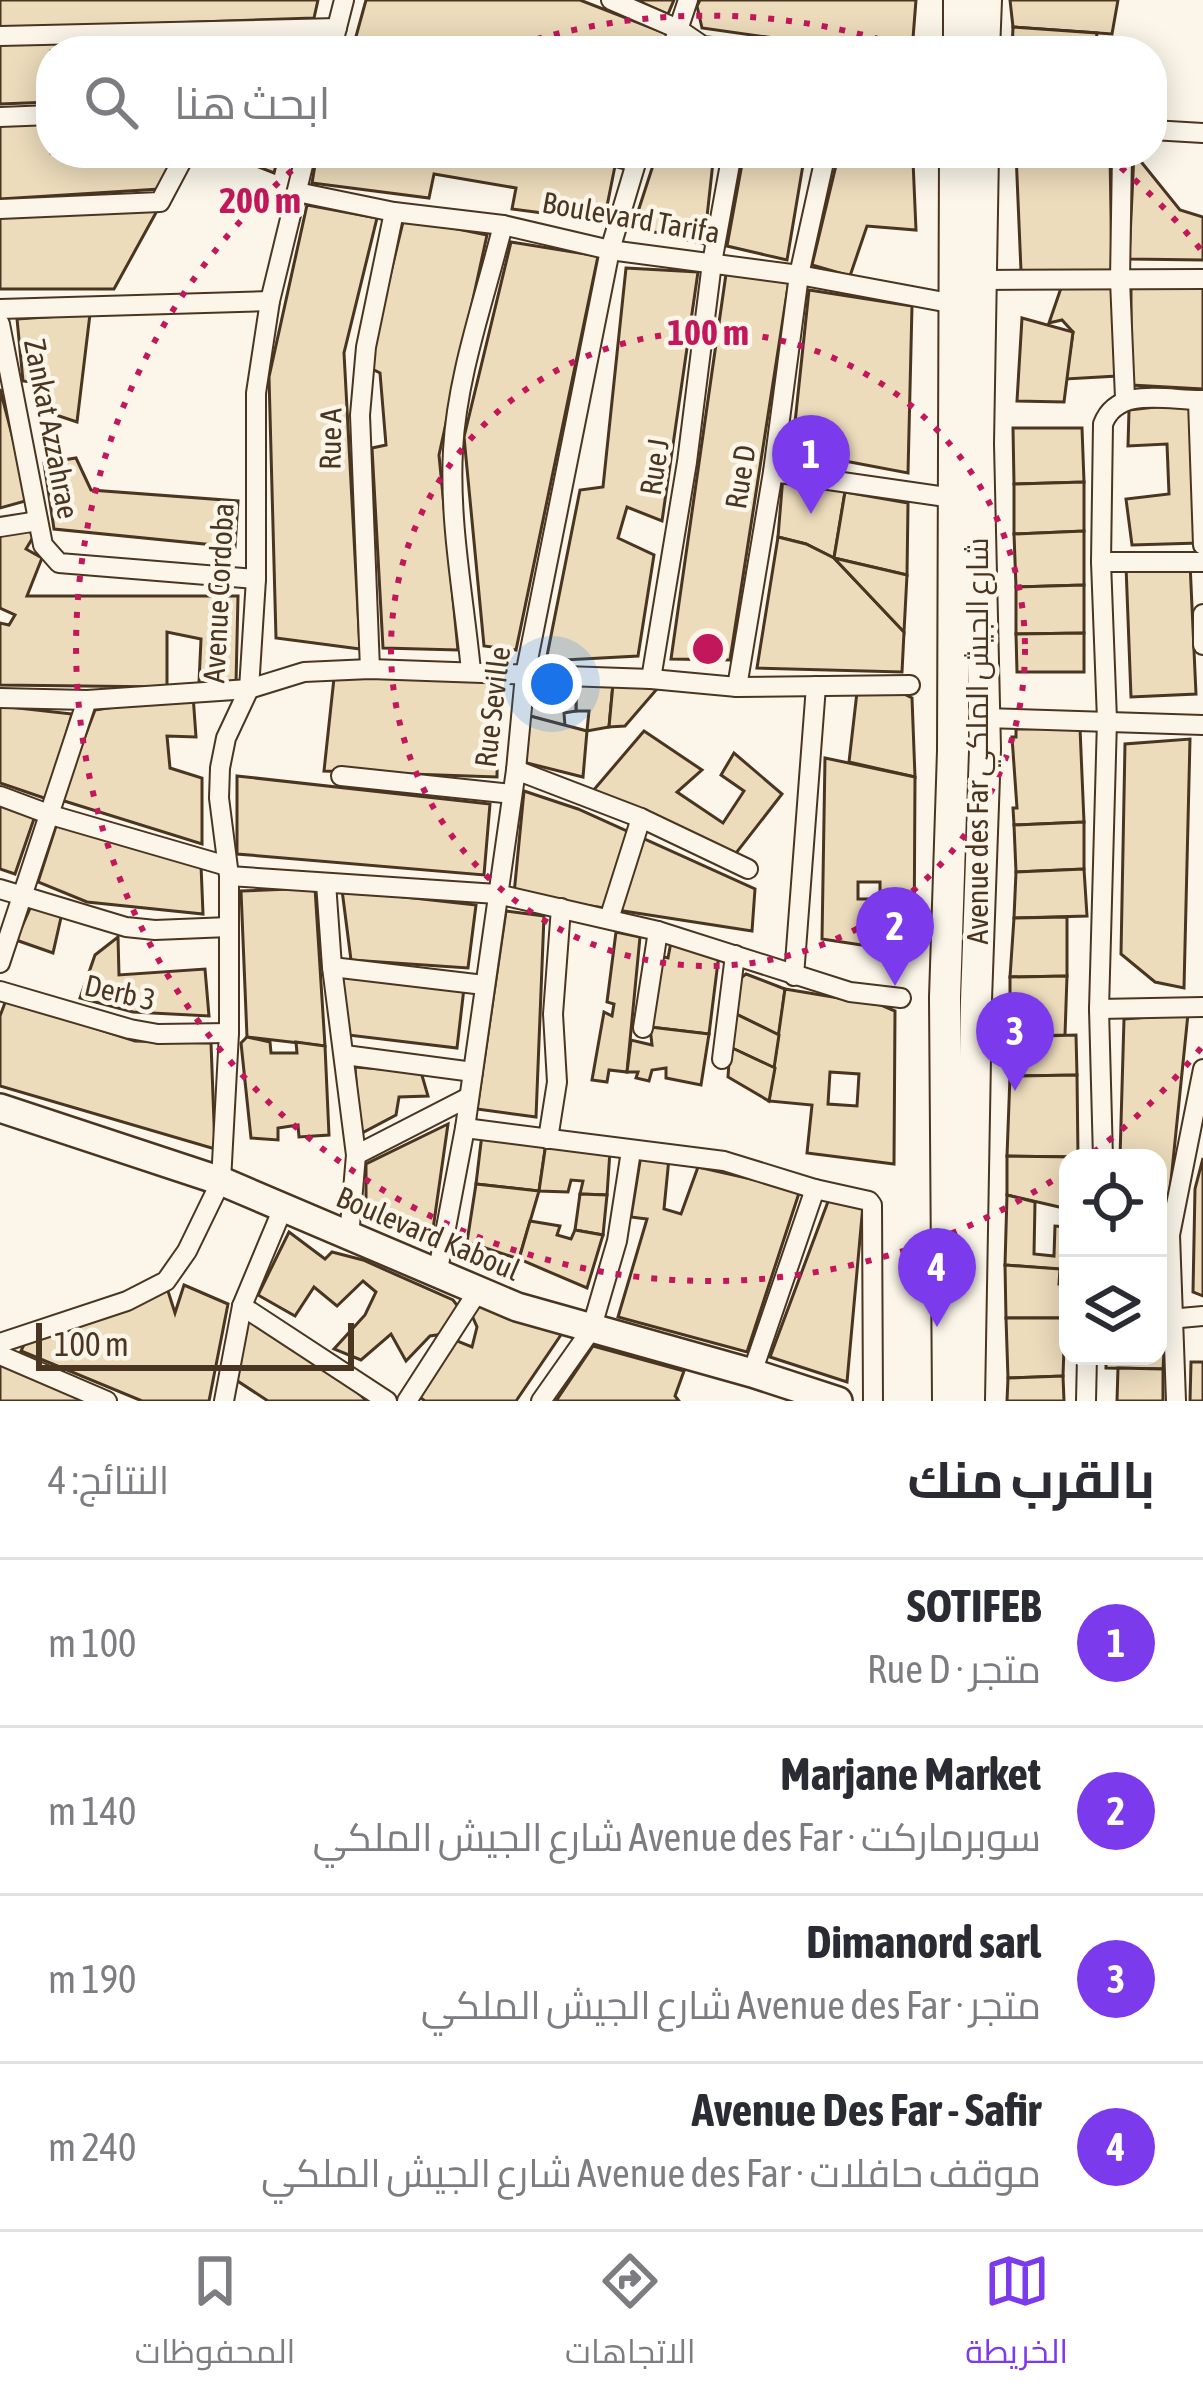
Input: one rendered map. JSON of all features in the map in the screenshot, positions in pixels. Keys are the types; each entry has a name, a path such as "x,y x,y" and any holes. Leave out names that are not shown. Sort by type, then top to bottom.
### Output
{"main road":[{"path":"959,0 959,36"},
{"path":"985,36 986,0"},
{"name":"Avenue des Far شارع الجيش الملكي","path":"952,1400 945,997 953,751 955,168"},
{"name":"Avenue des Far شارع الجيش الملكي","path":"952,1400 984,718 978,444 983,168"}],"street":[{"path":"335,36 344,0"},
{"path":"611,0 689,36"},
{"path":"675,36 688,0"},
{"path":"0,36 337,28"},
{"path":"0,117 36,116"},
{"path":"1167,131 1203,133"},
{"path":"0,209 160,202 178,168"},
{"name":"Avenue Cordoba","path":"221,1180 230,1033 228,871 220,768 226,738 249,689 256,579 256,393 270,301 303,168"},
{"name":"Rue Seville","path":"437,1275 465,1128 525,675 610,250 635,168"},
{"name":"Rue J","path":"650,679 729,168"},
{"name":"Rue D","path":"737,687 773,472 799,275 823,168"},
{"path":"1122,168 1125,398"},
{"name":"Boulevard Tarifa","path":"297,192 394,212 503,225 610,250 799,275 955,304"},
{"name":"Rue A","path":"370,669 360,415 366,347 394,212"},
{"path":"471,670 453,496 453,450 458,407 503,225"},
{"path":"981,280 1203,279"},
{"path":"0,309 270,301"},
{"name":"Zankat Azzahrae","path":"0,324 43,545 59,563 256,579"},
{"path":"1103,1149 1100,1009 1107,720 1101,562 1103,424 1109,410 1125,398 1200,400 1203,545"},
{"path":"773,472 953,498"},
{"path":"0,527 38,521"},
{"path":"1101,562 1203,562"},
{"path":"1203,614 1203,645"},
{"path":"0,698 87,700 249,689 304,671 370,669 471,670 737,687 910,685"},
{"path":"794,976 816,686"},
{"path":"0,963 87,700"},
{"path":"984,718 1203,725"},
{"path":"516,770 641,818 748,869"},
{"path":"341,776 512,794"},
{"path":"0,796 228,871 326,883 497,894 658,932 850,992 901,998"},
{"path":"609,919 641,818"},
{"path":"326,883 356,1155 349,1237"},
{"path":"0,889 126,927 229,927"},
{"path":"548,1139 557,1082 553,1014 561,908"},
{"path":"643,1028 658,932"},
{"path":"722,1059 735,955"},
{"path":"332,968 484,985"},
{"name":"Derb 3","path":"0,991 130,1030 230,1033"},
{"path":"1100,1009 1203,1007"},
{"path":"345,1054 473,1072"},
{"path":"1167,1223 1203,1069"},
{"path":"356,1155 469,1097"},
{"name":"Boulevard Kaboul","path":"0,1108 221,1180 478,1292 838,1401"},
{"path":"465,1128 746,1165 815,1189 866,1199 872,1205 873,1401"},
{"path":"541,1401 592,1330 617,1241 632,1151"},
{"path":"2,1343 128,1301 166,1281 187,1251 221,1180"},
{"path":"752,1372 815,1189"},
{"path":"224,1401 242,1306 283,1208"},
{"path":"407,1401 478,1292"},
{"path":"242,1306 387,1401"},
{"path":"1167,1320 1203,1316"},
{"path":"1167,1328 1176,1401"},
{"path":"2,1343 107,1401"},
{"path":"1086,1401 1087,1365"}],"building":[{"path":"0,0 318,0 314,18 0,29"},
{"path":"366,0 580,0 670,35 670,36 356,36"},
{"path":"636,0 674,0 668,14"},
{"path":"700,0 916,0 913,36 759,36 702,28"},
{"path":"1010,0 1118,0 1112,34 1013,27"},
{"path":"1013,27 1097,33 1097,36 1013,36"},
{"path":"36,42 36,103 0,104 0,43"},
{"path":"0,121 36,121 36,168 172,168 160,189 0,199"},
{"path":"314,168 615,168 604,221 512,209 516,188 434,174 429,198 312,183"},
{"path":"652,168 712,168 704,244 633,227"},
{"path":"741,168 802,168 787,260 727,246"},
{"path":"835,168 913,168 916,230 867,226 850,276 812,265"},
{"path":"1017,168 1110,168 1112,274 1021,271"},
{"path":"1133,168 1146,168 1180,210 1203,217 1203,260 1129,259"},
{"path":"307,205 377,218 344,353 360,649 276,638 269,377"},
{"path":"158,209 114,289 0,289 0,213"},
{"path":"404,218 487,235 439,455 458,650 383,648 372,448 386,445 380,373 368,367"},
{"path":"511,242 598,256 516,650 484,646 464,437"},
{"path":"626,268 698,272 662,521 627,507 618,538 654,555 638,656 546,661 580,490 603,487"},
{"path":"726,274 789,280 730,660 671,659"},
{"path":"1203,287 1203,389 1131,385 1131,288"},
{"path":"1061,288 1115,288 1117,376 1066,379 1073,332 1062,320 1049,323"},
{"path":"809,290 912,306 908,473 792,451"},
{"path":"90,314 77,422 47,412 40,383 23,381 17,319"},
{"path":"1022,318 1073,332 1064,402 1017,401"},
{"path":"0,389 29,500 0,508"},
{"path":"1191,403 1199,543 1132,545 1126,499 1169,494 1167,444 1128,446 1129,410"},
{"path":"1013,428 1082,428 1084,482 1014,484"},
{"path":"76,458 91,490 238,501 235,547 54,529 44,463"},
{"path":"783,476 845,492 834,558 778,537"},
{"path":"1084,482 1084,531 1014,534 1014,484"},
{"path":"845,492 908,503 907,575 834,558"},
{"path":"16,526 35,534 26,549 42,558 27,596 238,596 236,684 199,683 201,639 167,632 167,687 0,685 0,623 9,625 15,615 0,608 0,533"},
{"path":"1084,531 1084,585 1016,587 1014,534"},
{"path":"778,537 834,558 904,632 902,672 757,668"},
{"path":"834,558 907,575 904,632"},
{"path":"1190,563 1196,694 1131,697 1126,566"},
{"path":"1084,585 1084,633 1016,634 1016,587"},
{"path":"1084,633 1084,672 1017,672 1016,634"},
{"path":"334,678 498,679 497,777 324,771"},
{"path":"613,684 609,727 587,731 589,711 576,711 576,686"},
{"path":"613,684 657,689 625,726 609,727"},
{"path":"533,686 576,686 576,711 564,713 565,726 530,716"},
{"path":"857,692 902,693 912,698 915,777 849,762"},
{"path":"193,695 196,737 167,736 170,768 202,778 202,844 61,800 95,710"},
{"path":"0,706 72,714 47,799 0,783"},
{"path":"530,716 587,731 583,777 523,762"},
{"path":"1080,728 1084,822 1014,825 1012,737 1016,729"},
{"path":"644,731 702,770 677,792 723,823 744,791 721,775 734,753 782,794 733,857 592,792"},
{"path":"1190,739 1184,988 1155,982 1121,954 1125,744"},
{"path":"825,758 915,777 914,953 822,939","holes":["858,882 880,882 880,899 858,899"]},
{"path":"237,776 490,804 484,875 237,854"},
{"path":"524,791 578,809 755,889 752,931 514,894"},
{"path":"0,800 36,813 15,874 0,869"},
{"path":"58,820 201,865 203,914 87,902 38,882"},
{"path":"1084,822 1084,869 1016,872 1014,825"},
{"path":"1084,869 1087,916 1014,918 1016,872"},
{"path":"315,888 325,1046 247,1037 241,891"},
{"path":"342,890 476,905 468,968 351,960"},
{"path":"32,904 62,913 53,953 16,940"},
{"path":"506,911 544,916 536,1117 477,1109"},
{"path":"1067,917 1067,976 1010,977 1014,918"},
{"path":"616,932 640,937 627,1072 609,1070 607,1082 592,1080 604,1012 612,1016 614,1004 607,1002"},
{"path":"118,937 119,975 205,969 209,1016 133,1012 80,998 95,955"},
{"path":"671,942 719,954 709,1034 650,1027 656,955 668,958"},
{"path":"342,974 464,988 457,1048 348,1035"},
{"path":"746,974 785,989 779,1035 732,1012 734,983"},
{"path":"1067,976 1065,1035 1010,1037 1010,977"},
{"path":"785,989 895,1011 894,1164 807,1153 812,1105 769,1101","holes":["830,1072 859,1074 857,1106 828,1104"]},
{"path":"6,1000 135,1041 211,1043 215,1149 0,1086 0,1016"},
{"path":"732,1012 779,1035 774,1068 730,1047"},
{"path":"1188,1014 1167,1220 1167,1149 1120,1149 1124,1019"},
{"path":"650,1027 709,1034 701,1085 666,1078 666,1068 652,1070 649,1081 636,1078 638,1072 627,1072 631,1040 652,1045"},
{"path":"1076,1035 1077,1075 1010,1076 1010,1037"},
{"path":"247,1037 270,1042 271,1053 297,1053 296,1042 325,1046 329,1135 299,1137 298,1125 278,1128 278,1140 251,1138 241,1043"},
{"path":"730,1047 775,1068 769,1101 728,1077"},
{"path":"355,1067 421,1072 428,1096 399,1097 396,1115 360,1134"},
{"path":"1077,1075 1078,1149 1059,1149 1059,1157 1007,1156 1010,1076"},
{"path":"448,1124 431,1243 366,1216 366,1164"},
{"path":"482,1134 546,1143 539,1191 476,1184"},
{"path":"546,1143 610,1151 607,1195 580,1194 583,1181 571,1180 568,1192 539,1191"},
{"path":"641,1155 669,1158 664,1209 681,1214 698,1167 800,1190 747,1352 618,1317 647,1219 631,1217"},
{"path":"1007,1156 1059,1157 1059,1207 1007,1195"},
{"path":"1203,1158 1203,1296 1193,1292 1195,1189"},
{"path":"476,1184 539,1191 519,1259 467,1242"},
{"path":"580,1194 607,1195 603,1235 575,1230"},
{"path":"1007,1195 1035,1202 1034,1254 1054,1256 1055,1226 1059,1226 1059,1269 1005,1265"},
{"path":"829,1199 863,1205 847,1382 770,1357"},
{"path":"530,1221 560,1226 557,1235 571,1239 575,1230 603,1235 587,1288 519,1259"},
{"path":"289,1232 325,1259 332,1252 363,1260 453,1300 460,1309 443,1334 430,1336 406,1361 391,1334 361,1360 334,1349 365,1315 376,1292 363,1281 337,1306 314,1287 295,1316 258,1295"},
{"path":"1005,1265 1059,1269 1059,1318 1006,1318"},
{"path":"184,1285 228,1304 209,1401 142,1401 21,1351 27,1338 167,1288 175,1313"},
{"path":"478,1302 567,1326 516,1401 425,1401 414,1393 450,1338 472,1347 477,1327 470,1311"},
{"path":"246,1318 330,1368 367,1401 268,1401 230,1376"},
{"path":"1006,1318 1059,1318 1063,1376 1008,1378"},
{"path":"593,1346 684,1371 675,1396 679,1401 556,1401"},
{"path":"0,1358 97,1401 0,1401"},
{"path":"1191,1362 1203,1362 1203,1401 1190,1401"},
{"path":"1106,1365 1163,1365 1163,1369"},
{"path":"1118,1368 1163,1369 1163,1401 1117,1401"},
{"path":"1063,1376 1064,1401 1007,1401 1008,1378"}],"place":[{"name":"SOTIFEB","path":"811,514"},
{"name":"Marjane Market","path":"895,986"},
{"name":"Dimanord sarl","path":"1015,1091"},
{"name":"Avenue Des Far - Safir","path":"937,1327"}]}
